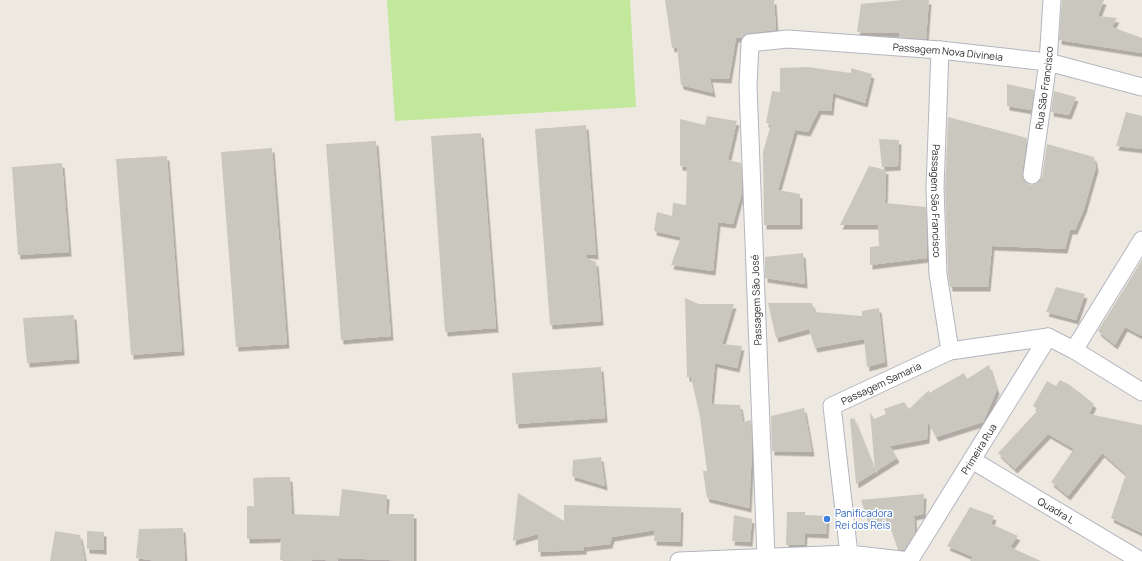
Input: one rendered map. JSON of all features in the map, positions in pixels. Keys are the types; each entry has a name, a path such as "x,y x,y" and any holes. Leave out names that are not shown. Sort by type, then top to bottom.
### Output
{"street":[{"name":"Rua São Francisco","path":"1032,175 1048,62 1052,0"},
{"name":"Passagem Nova Divineia","path":"750,43 788,40 940,50 1048,62 1142,87"},
{"name":"Passagem São José","path":"750,43 748,86 766,557"},
{"name":"Passagem São Francisco","path":"940,50 936,132 935,203 938,274 950,351"},
{"path":"1074,350 1142,240"},
{"path":"1048,337 1074,350 1142,392"},
{"name":"Passagem Samaria","path":"849,554 832,406 950,351 1048,337"},
{"name":"Primeira Rua","path":"910,561 1048,337"},
{"name":"Quadra L","path":"972,460 1141,561"},
{"path":"678,561 849,554 910,561"}],"green space":[{"path":"387,0 630,0 636,107 395,121"}],"building":[{"path":"665,0 774,0 776,30 749,33 741,38 736,38 729,79 710,78 713,93 681,85 677,47 672,48"},
{"path":"903,0 929,0 926,39 899,37 900,33 857,32 861,4"},
{"path":"1062,0 1104,0 1098,16 1117,18 1112,27 1142,38 1142,53 1059,40"},
{"path":"808,67 851,73 851,68 872,74 865,103 833,93 831,111 819,110 808,132 795,130 778,190 800,194 800,225 764,225 763,152 771,124 766,123 772,91 780,92 780,68"},
{"path":"1007,84 1034,90 1031,110 1007,106"},
{"path":"1054,91 1076,97 1069,115 1051,112"},
{"path":"1126,112 1142,116 1142,149 1116,146"},
{"path":"707,116 737,121 728,160 741,163 742,192 733,224 718,222 713,271 671,265 681,237 654,231 657,212 672,216 673,203 686,205 687,167 680,166 680,119 705,125"},
{"path":"948,117 1027,138 1022,174 1023,179 1030,185 1036,184 1042,177 1047,144 1094,157 1096,167 1084,209 1075,230 1070,230 1065,249 992,246 988,287 950,287 948,273 945,188"},
{"path":"586,125 596,255 587,254 586,258 596,262 601,321 550,325 535,129"},
{"path":"481,133 496,328 445,332 431,136"},
{"path":"879,139 899,140 898,166 882,167"},
{"path":"376,141 391,336 341,340 326,144"},
{"path":"272,148 287,344 236,347 221,152"},
{"path":"167,156 182,351 131,355 116,159"},
{"path":"62,163 69,252 18,255 12,167"},
{"path":"869,166 886,170 885,203 926,207 927,258 870,265 870,247 879,246 878,225 840,225"},
{"path":"803,253 805,284 765,278 765,257"},
{"path":"1142,260 1142,336 1125,327 1115,345 1098,331"},
{"path":"1056,287 1085,294 1076,320 1046,312"},
{"path":"685,298 699,304 734,304 722,344 742,346 737,368 715,363 711,404 740,405 743,422 751,420 752,451 749,508 707,498 703,471 707,471 700,417 691,377 687,377"},
{"path":"768,303 812,303 815,312 862,316 862,311 879,308 885,362 867,367 864,339 815,348 809,329 776,338"},
{"path":"74,315 77,359 27,363 23,318"},
{"path":"989,365 997,390 983,422 936,437 928,422 927,439 890,446 897,458 856,484 850,419 854,418 875,470 870,412 874,419 886,414 884,409 904,402 909,409 929,390 929,393 964,373 967,379"},
{"path":"601,367 605,418 516,424 512,373"},
{"path":"1060,380 1070,385 1094,404 1089,414 1142,425 1142,533 1111,518 1126,474 1102,453 1068,496 1051,482 1074,449 1048,434 1015,469 998,453 1038,410 1033,406 1047,381 1056,386"},
{"path":"804,408 812,452 772,451 771,416"},
{"path":"601,457 605,486 572,476 573,460"},
{"path":"290,477 292,514 339,516 342,489 387,495 386,514 414,514 414,561 338,558 338,561 312,559 312,561 280,560 281,538 247,539 247,506 254,506 253,478"},
{"path":"518,493 564,521 564,505 681,508 680,542 654,541 655,530 612,537 610,544 584,547 584,550 538,552 538,534 513,541"},
{"path":"924,494 923,514 914,516 915,533 904,550 898,550 888,520 869,525 861,500"},
{"path":"970,507 994,516 991,524 1018,536 1010,547 1041,561 970,561 973,557 947,546"},
{"path":"787,512 805,512 805,515 827,516 826,534 805,533 804,545 786,545"},
{"path":"734,515 752,519 750,542 732,541"},
{"path":"183,528 185,561 157,561 136,558 139,529"},
{"path":"55,531 80,535 85,561 50,561"},
{"path":"87,531 104,532 104,550 87,549"}],"place":[{"name":"Panificadora Rei dos Reis","path":"827,519"}]}
